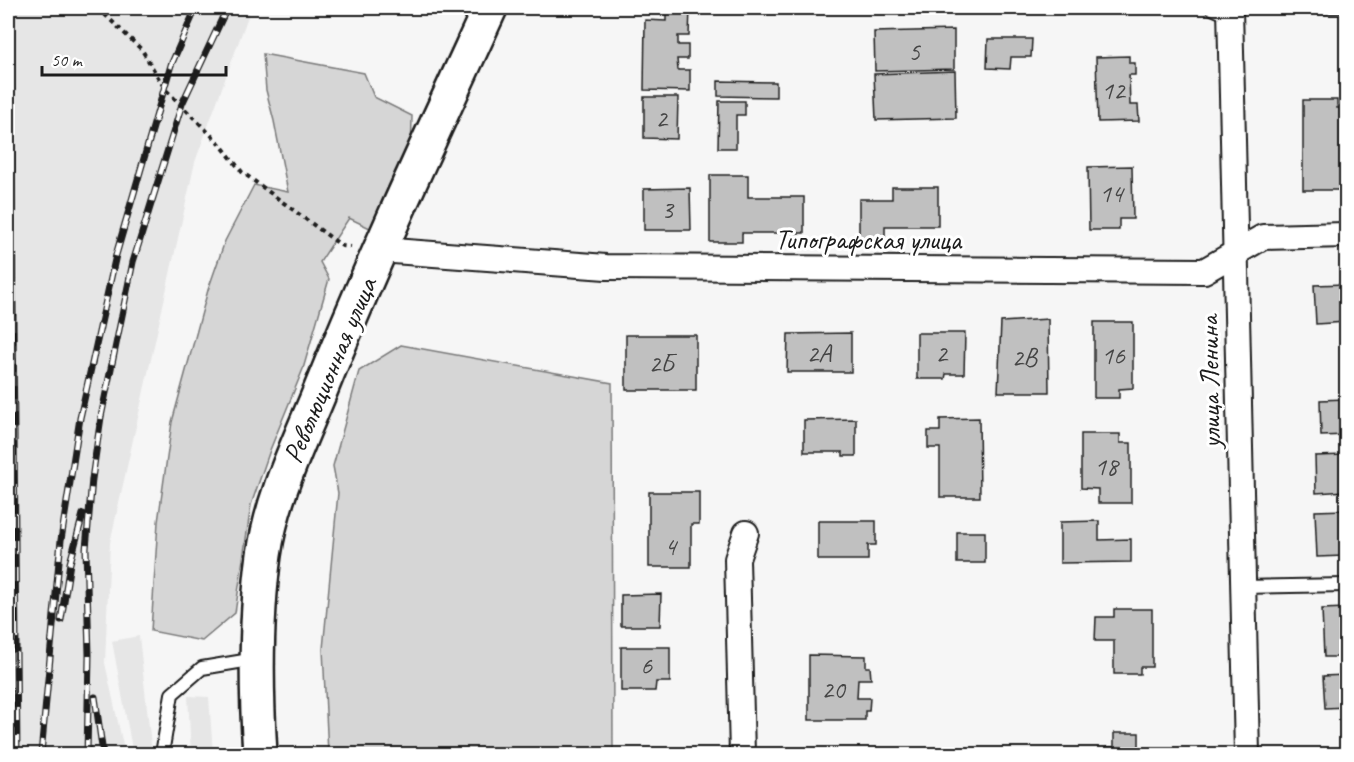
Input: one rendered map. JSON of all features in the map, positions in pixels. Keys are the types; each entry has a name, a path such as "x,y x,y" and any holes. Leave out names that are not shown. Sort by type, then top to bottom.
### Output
{"main road":[{"name":"Революционная улица","path":"260,754 257,659 264,554 281,486 380,250 490,8"}],"street":[{"name":"улица Ленина","path":"1224,10 1236,254 1247,754"},
{"name":"Типографская улица","path":"380,250 606,267 1204,271 1263,237 1347,235"},
{"path":"742,754 737,559 746,533"}],"lane":[{"path":"1244,587 1347,585"},
{"path":"162,754 172,694 202,668 257,659"}],"path":[{"path":"98,8 142,50 165,88 220,144 242,172 342,246 380,250"}],"shaded area":[{"path":"8,8 251,8 195,162 110,543 105,663 125,754 8,754"},
{"path":"263,54 364,73 374,97 412,116 411,160 374,230 349,218 320,262 329,279 303,369 270,450 251,505 235,613 202,641 151,631 158,522 172,422 208,290 225,241 254,185 288,192 266,90"},
{"path":"401,345 612,383 613,754 328,754 323,649 338,493 333,466 359,371"},
{"path":"139,636 152,754 133,754 112,641"},
{"path":"188,696 209,697 213,754 191,754"}],"building":[{"path":"666,8 690,8 689,36 678,36 678,45 688,45 688,59 677,59 678,70 690,70 690,91 644,90 645,20 666,21"},
{"path":"812,8 855,8 855,12 812,10"},
{"path":"1318,8 1346,8 1346,13 1318,14"},
{"path":"954,30 954,69 875,71 874,32"},
{"path":"988,39 1032,39 1031,57 1011,57 1010,69 987,68"},
{"path":"1129,56 1129,63 1135,63 1135,75 1129,75 1130,105 1138,105 1139,121 1098,122 1096,57"},
{"path":"955,71 956,118 876,120 874,74"},
{"path":"718,81 776,82 776,97 718,96"},
{"path":"644,97 678,97 677,139 644,138"},
{"path":"1303,100 1337,100 1337,108 1346,108 1346,190 1303,190"},
{"path":"719,101 745,101 745,115 736,115 736,148 718,148"},
{"path":"1132,166 1133,219 1119,219 1119,230 1089,230 1088,167"},
{"path":"710,175 748,175 748,197 804,197 804,233 742,233 742,242 710,242"},
{"path":"892,187 938,187 938,226 885,226 885,245 859,245 859,199 892,199"},
{"path":"690,188 691,230 644,230 644,189"},
{"path":"1346,284 1346,322 1316,324 1314,285"},
{"path":"1048,319 1049,392 998,392 1001,322"},
{"path":"1094,322 1133,322 1133,388 1119,389 1119,398 1094,398"},
{"path":"851,333 851,372 787,372 788,334"},
{"path":"917,333 965,333 964,374 946,374 945,379 917,379"},
{"path":"626,335 696,335 696,390 626,390"},
{"path":"1346,399 1346,435 1321,436 1320,400"},
{"path":"979,418 980,497 940,497 940,448 928,448 928,431 940,431 940,419"},
{"path":"856,419 856,456 843,456 843,452 804,452 804,420"},
{"path":"1081,434 1120,434 1120,443 1131,443 1131,503 1098,503 1098,489 1081,488"},
{"path":"1346,455 1346,491 1316,493 1315,456"},
{"path":"649,492 699,492 699,524 691,524 691,567 649,567"},
{"path":"1346,510 1346,564 1344,556 1317,557 1315,511"},
{"path":"818,521 876,521 876,545 868,545 868,560 818,560"},
{"path":"1099,521 1099,540 1131,539 1131,562 1060,563 1060,522"},
{"path":"957,532 985,532 985,563 957,563"},
{"path":"661,594 660,626 621,626 621,595"},
{"path":"1346,608 1346,662 1339,662 1338,657 1324,657 1322,609"},
{"path":"1114,609 1152,609 1152,667 1140,667 1140,674 1114,674 1114,641 1095,641 1096,617 1114,617"},
{"path":"621,647 670,647 670,682 656,682 655,691 621,691"},
{"path":"809,655 866,656 866,667 870,667 871,679 858,679 857,698 870,698 869,711 865,711 865,720 809,720"},
{"path":"1346,675 1346,707 1325,708 1323,676"},
{"path":"1114,733 1139,733 1139,754 1107,754 1107,747 1114,747"}],"railway":[{"path":"10,8 17,754"},
{"path":"41,754 61,540 80,418 116,255 171,65 196,8"},
{"path":"87,754 89,655 86,549 92,479 101,417 133,262 182,104 227,8"},
{"path":"61,620 70,563 83,514"},
{"path":"95,697 103,754"}]}
